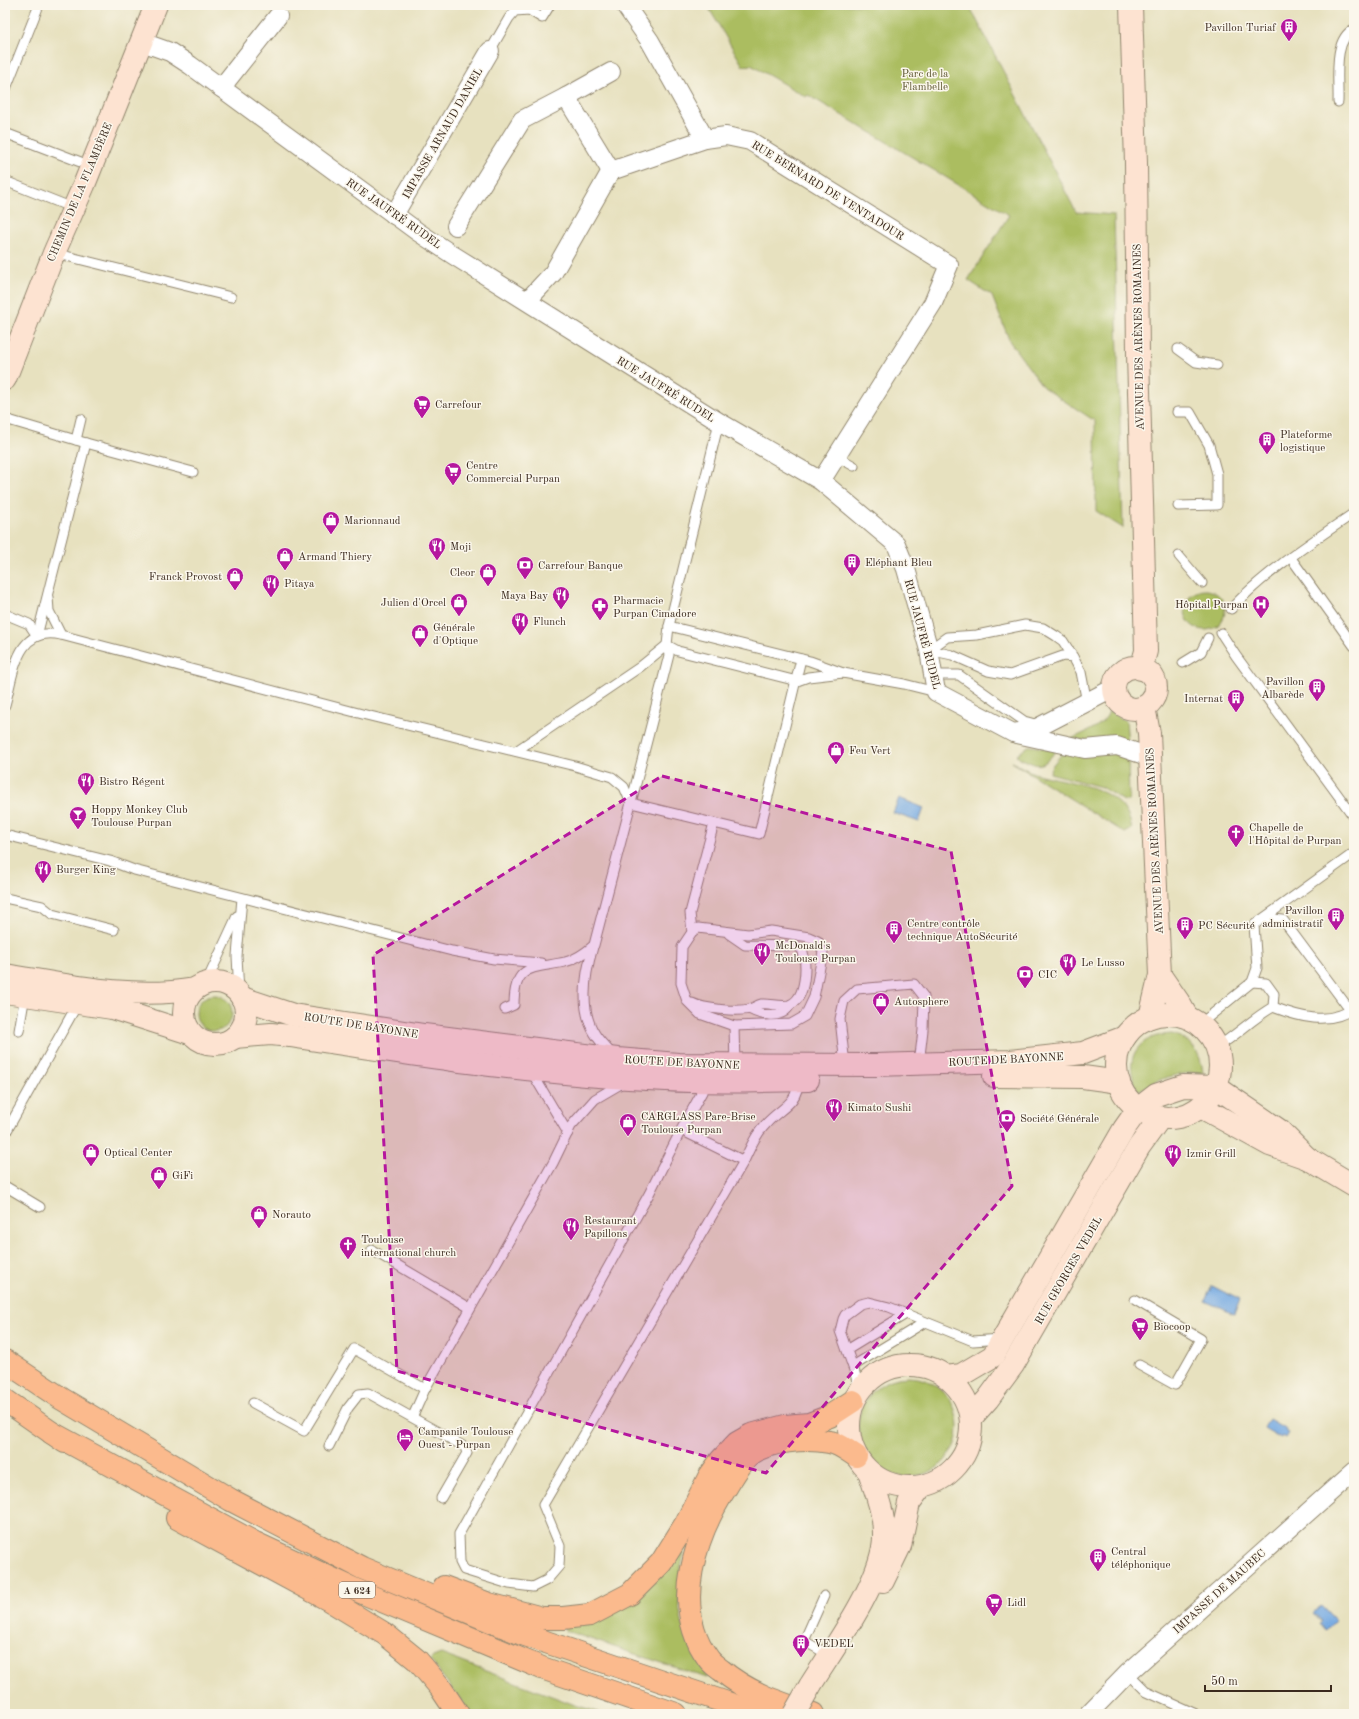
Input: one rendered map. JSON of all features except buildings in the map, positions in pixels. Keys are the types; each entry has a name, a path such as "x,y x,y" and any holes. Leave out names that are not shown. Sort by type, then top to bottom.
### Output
{"highway":[{"name":"A 624","path":"5,1361 62,1399 231,1500 362,1568 522,1634 760,1714"},
{"path":"362,1568 400,1571 490,1604 542,1618 563,1618 590,1615 630,1594 661,1563 686,1523 709,1477 720,1460 737,1444 750,1435 785,1426 809,1424 830,1416 855,1383"},
{"name":"A 624","path":"5,1400 52,1433 255,1543 356,1590 542,1668 676,1714"},
{"path":"52,1433 154,1506 329,1600 385,1634 417,1660 440,1687 458,1714"},
{"path":"813,1714 770,1700 734,1681 708,1659 691,1624 689,1604 692,1568 697,1548 717,1501 740,1465 751,1454 767,1446 785,1442 806,1440 831,1442 856,1456"}],"main road":[{"name":"CHEMIN DE LA FLAMBÈRE","path":"5,379 54,252 91,166 156,5"},
{"name":"AVENUE DES ARÈNES ROMAINES","path":"1131,5 1136,163 1138,354 1146,651 1141,669"},
{"path":"1133,668 1141,669 1151,676 1155,687 1153,699 1144,707 1129,708 1121,704 1116,697 1114,688 1115,681 1126,670 1133,668"},
{"name":"AVENUE DES ARÈNES ROMAINES","path":"1144,707 1149,733 1160,975 1150,1018"},
{"name":"ROUTE DE BAYONNE","path":"5,975 93,989 157,994 218,982 230,986 240,996 293,1015 431,1036 617,1059 678,1064 735,1073 798,1080 1011,1075 1083,1077 1119,1082"},
{"path":"1160,975 1193,1021 1210,1034 1217,1047 1221,1072 1216,1088 1211,1097 1201,1107 1188,1114 1174,1118 1160,1118 1138,1109 1125,1096 1119,1082 1116,1069 1118,1052 1125,1037 1136,1025 1150,1018 1168,1014 1193,1021"},
{"path":"190,1032 184,1015 185,1005 201,986"},
{"name":"ROUTE DE BAYONNE","path":"15,993 112,1008 190,1032 199,1040 211,1044 224,1043 235,1037 271,1034 530,1070 631,1079 703,1082 735,1073 845,1066 1010,1061 1076,1055 1125,1037"},
{"path":"235,1037 242,1029 245,1019 246,1008 240,996"},
{"name":"RUE GEORGES VEDEL","path":"947,1376 961,1375 993,1356 1124,1129 1138,1109 1156,1095 1167,1090 1183,1086 1216,1088"},
{"path":"1216,1088 1279,1130 1307,1158"},
{"path":"1201,1107 1270,1145 1307,1158 1354,1186"},
{"name":"RUE GEORGES VEDEL","path":"972,1418 1014,1365 1139,1147 1160,1118"},
{"path":"806,1714 829,1655 866,1594 878,1569 884,1534 882,1514 870,1474 856,1456 849,1438 848,1420 855,1383 870,1379 884,1370 900,1365 917,1365 933,1369 947,1376 960,1389 967,1402 972,1418 970,1440 961,1460 946,1476 921,1487 906,1488 887,1483 870,1474"},
{"path":"794,1714 815,1688 888,1573 900,1546 909,1503 921,1487"}],"street":[{"path":"625,5 650,41 704,139"},
{"path":"221,88 281,12"},
{"name":"RUE JAUFRÉ RUDEL","path":"142,42 170,52 394,215 453,255 527,300 719,422 821,481 896,544 906,569 929,650 935,683 1013,733 1085,749 1117,746 1150,758"},
{"name":"IMPASSE ARNAUD DANIEL","path":"394,215 490,51"},
{"path":"456,226 522,120 611,72"},
{"path":"527,300 553,273 611,171 566,97"},
{"name":"RUE BERNARD DE VENTADOUR","path":"611,171 704,139 726,136 750,141 949,265 933,303 821,481"},
{"path":"1013,733 1035,729 1114,688"},
{"name":"IMPASSE DE MAUBEC","path":"1088,1714 1128,1673 1354,1471"}],"lane":[{"path":"5,91 39,5"},
{"path":"490,51 509,18 515,11 529,10 542,18 550,5"},
{"path":"1338,102 1339,47 1348,32 1354,29"},
{"path":"5,134 91,166"},
{"path":"5,181 73,208"},
{"path":"54,252 231,297"},
{"path":"1178,349 1196,362 1217,365"},
{"path":"1177,412 1190,412 1209,445 1217,474 1217,505 1178,506"},
{"path":"76,440 81,418"},
{"path":"5,419 193,472"},
{"path":"617,1059 595,1034 588,1017 585,993 589,962 670,655 667,645 669,626 719,422"},
{"path":"37,636 86,443"},
{"path":"836,456 854,466"},
{"path":"1231,609 1248,592 1291,558 1353,517"},
{"path":"1179,556 1202,583"},
{"path":"1291,558 1354,646"},
{"path":"48,597 50,614 61,635"},
{"path":"5,614 29,624 37,636"},
{"path":"929,650 947,637 977,635 1025,625 1044,628 1062,641 1073,657 1081,672 1087,703"},
{"path":"669,626 801,659 843,673 904,684 935,683 959,675 1024,722 1034,724 1048,723"},
{"path":"5,705 19,653 27,642 37,636 49,632 516,751 612,777 624,787 631,803"},
{"path":"1221,633 1240,663 1354,817"},
{"path":"1183,663 1201,652 1208,638"},
{"path":"667,645 678,651 797,681 808,677 843,673"},
{"path":"516,751 640,667 667,645"},
{"path":"929,650 952,655 988,671 1010,675 1062,656 1073,657"},
{"path":"631,803 759,834 797,681 801,659"},
{"path":"692,932 690,913 714,823"},
{"path":"5,835 110,861 134,870 242,898 472,956 515,962 556,964"},
{"path":"1193,1021 1252,982 1257,968 1254,925 1354,853"},
{"path":"5,898 42,906 52,914 114,930"},
{"path":"240,996 237,956 242,898"},
{"path":"201,986 240,910"},
{"path":"1265,918 1284,920 1352,1009 1326,1019 1298,1017 1273,1007"},
{"path":"687,1001 700,1007 749,1009 759,1014 780,1015 797,999 802,989 804,978 804,955 802,949 796,946 746,945 728,933 716,929 698,928 692,932 682,947 680,958 681,983 687,1001 700,1014 734,1026 791,1024 805,1016 814,996 822,952 818,941 809,937 771,931 748,934 728,933"},
{"path":"506,1008 514,1005 517,983 522,974 528,969 578,958 594,945"},
{"path":"1252,982 1266,983 1274,994 1273,1007"},
{"path":"845,1066 840,1019 844,1001 857,989 914,984 924,997 923,1030 919,1064"},
{"path":"15,993 19,1031"},
{"path":"5,1134 78,1003"},
{"path":"1217,1047 1240,1032 1257,1016 1273,1007"},
{"path":"734,1026 735,1073"},
{"path":"530,1070 568,1133"},
{"path":"413,1416 425,1389 571,1126 596,1099 631,1079"},
{"path":"703,1082 702,1092 649,1194 459,1534 460,1562 464,1570 508,1584 533,1587 547,1580 559,1566 560,1546 543,1505 744,1161 753,1141 766,1124 790,1103 798,1092 798,1080"},
{"path":"681,1130 744,1161"},
{"path":"5,1186 40,1207"},
{"path":"372,1250 470,1308"},
{"path":"1135,1300 1201,1339 1175,1385 1139,1364"},
{"path":"855,1383 847,1350 840,1331 843,1319 860,1304 869,1302 889,1307 973,1340 1002,1339"},
{"path":"847,1350 906,1314"},
{"path":"855,1383 867,1357 926,1322"},
{"path":"253,1403 304,1431 354,1349 425,1389"},
{"path":"329,1446 348,1408 359,1394 368,1393 413,1416 465,1446 467,1453 441,1498"},
{"path":"824,1596 804,1641 829,1655"},
{"path":"1128,1673 1147,1692 1196,1714"}],"highlighted area":[{"path":"662,776 951,851 1012,1186 766,1473 397,1371 373,955"}],"green space":[{"name":"Parc de la Flambelle","path":"707,5 969,5 1076,212 1114,215 1123,528 1096,511 1095,421 1043,387 1010,342 992,296 968,280 1009,215 808,95 806,97 751,65 743,66"},
{"path":"1205,590 1219,596 1225,610 1219,624 1205,630 1191,624 1185,610 1191,596"},
{"path":"1109,711 1126,721 1128,744 1071,739 1098,725 1107,716"},
{"path":"1028,746 1056,750 1051,757 1042,764 1038,765 1016,756"},
{"path":"1064,749 1103,752 1128,757 1129,801 1124,801 1101,787 1050,773 1050,770"},
{"path":"1012,762 1034,773 1094,788 1107,794 1119,803 1127,814 1132,829 1125,833"},
{"path":"218,995 227,1000 231,1006 231,1020 227,1026 218,1031 210,1031 201,1026 197,1020 196,1009 201,1000 207,996"},
{"path":"1172,1034 1185,1040 1198,1053 1203,1073 1177,1075 1161,1079 1138,1091 1133,1079 1132,1069 1132,1059 1136,1051 1142,1044 1150,1039 1160,1035"},
{"path":"908,1377 927,1381 943,1392 954,1408 958,1427 954,1446 943,1462 927,1473 908,1477 889,1473 873,1462 862,1446 858,1427 862,1408 873,1392 889,1381"},
{"path":"682,1551 684,1553 680,1570 679,1586 681,1617 690,1646 707,1675 707,1678 566,1631 566,1627 668,1568"},
{"path":"441,1654 575,1705 598,1712 597,1714 469,1714 464,1704 430,1660"}],"water":[{"path":"899,798 924,808 919,822 893,813"},
{"path":"1212,1286 1240,1300 1234,1314 1205,1301"},
{"path":"1269,1419 1286,1429 1285,1431 1288,1433 1285,1438 1282,1436 1281,1438 1264,1428"},
{"path":"1321,1606 1335,1621 1326,1630 1320,1623 1322,1621 1313,1613"}],"place":[{"name":"Pavillon Turiaf","path":"1289,42"},
{"name":"Carrefour","path":"422,419"},
{"name":"Plateforme logistique","path":"1267,455"},
{"name":"Centre Commercial Purpan","path":"453,486"},
{"name":"Marionnaud","path":"331,535"},
{"name":"Moji","path":"437,561"},
{"name":"Armand Thiery","path":"285,571"},
{"name":"Eléphant Bleu","path":"852,577"},
{"name":"Carrefour Banque","path":"525,580"},
{"name":"Cleor","path":"488,587"},
{"name":"Franck Provost","path":"235,591"},
{"name":"Pitaya","path":"271,598"},
{"name":"Maya Bay","path":"561,610"},
{"name":"Julien d'Orcel","path":"459,617"},
{"name":"Hôpital Purpan","path":"1261,619"},
{"name":"Pharmacie Purpan Cimadore","path":"600,621"},
{"name":"Flunch","path":"520,636"},
{"name":"Générale d'Optique","path":"420,648"},
{"name":"Pavillon Albarède","path":"1317,702"},
{"name":"Internat","path":"1236,713"},
{"name":"Feu Vert","path":"836,765"},
{"name":"Bistro Régent","path":"86,796"},
{"name":"Hoppy Monkey Club Toulouse Purpan","path":"78,830"},
{"name":"Chapelle de l'Hôpital de Purpan","path":"1236,848"},
{"name":"Burger King","path":"43,884"},
{"name":"Pavillon administratif","path":"1336,931"},
{"name":"PC Sécurité","path":"1185,940"},
{"name":"Centre contrôle technique AutoSécurité","path":"894,944"},
{"name":"McDonald's Toulouse Purpan","path":"762,966"},
{"name":"Le Lusso","path":"1068,977"},
{"name":"CIC","path":"1025,989"},
{"name":"Autosphere","path":"881,1016"},
{"name":"Kimato Sushi","path":"834,1122"},
{"name":"Société Générale","path":"1007,1133"},
{"name":"CARGLASS Pare-Brise Toulouse Purpan","path":"628,1137"},
{"name":"Optical Center","path":"91,1167"},
{"name":"Izmir Grill","path":"1173,1168"},
{"name":"GiFi","path":"159,1190"},
{"name":"Norauto","path":"259,1229"},
{"name":"Restaurant Papillons","path":"571,1241"},
{"name":"Toulouse international church","path":"348,1260"},
{"name":"Biocoop","path":"1140,1341"},
{"name":"Campanile Toulouse Ouest - Purpan","path":"405,1452"},
{"name":"Central téléphonique","path":"1098,1572"},
{"name":"Lidl","path":"994,1617"},
{"name":"VEDEL","path":"801,1658"}]}
